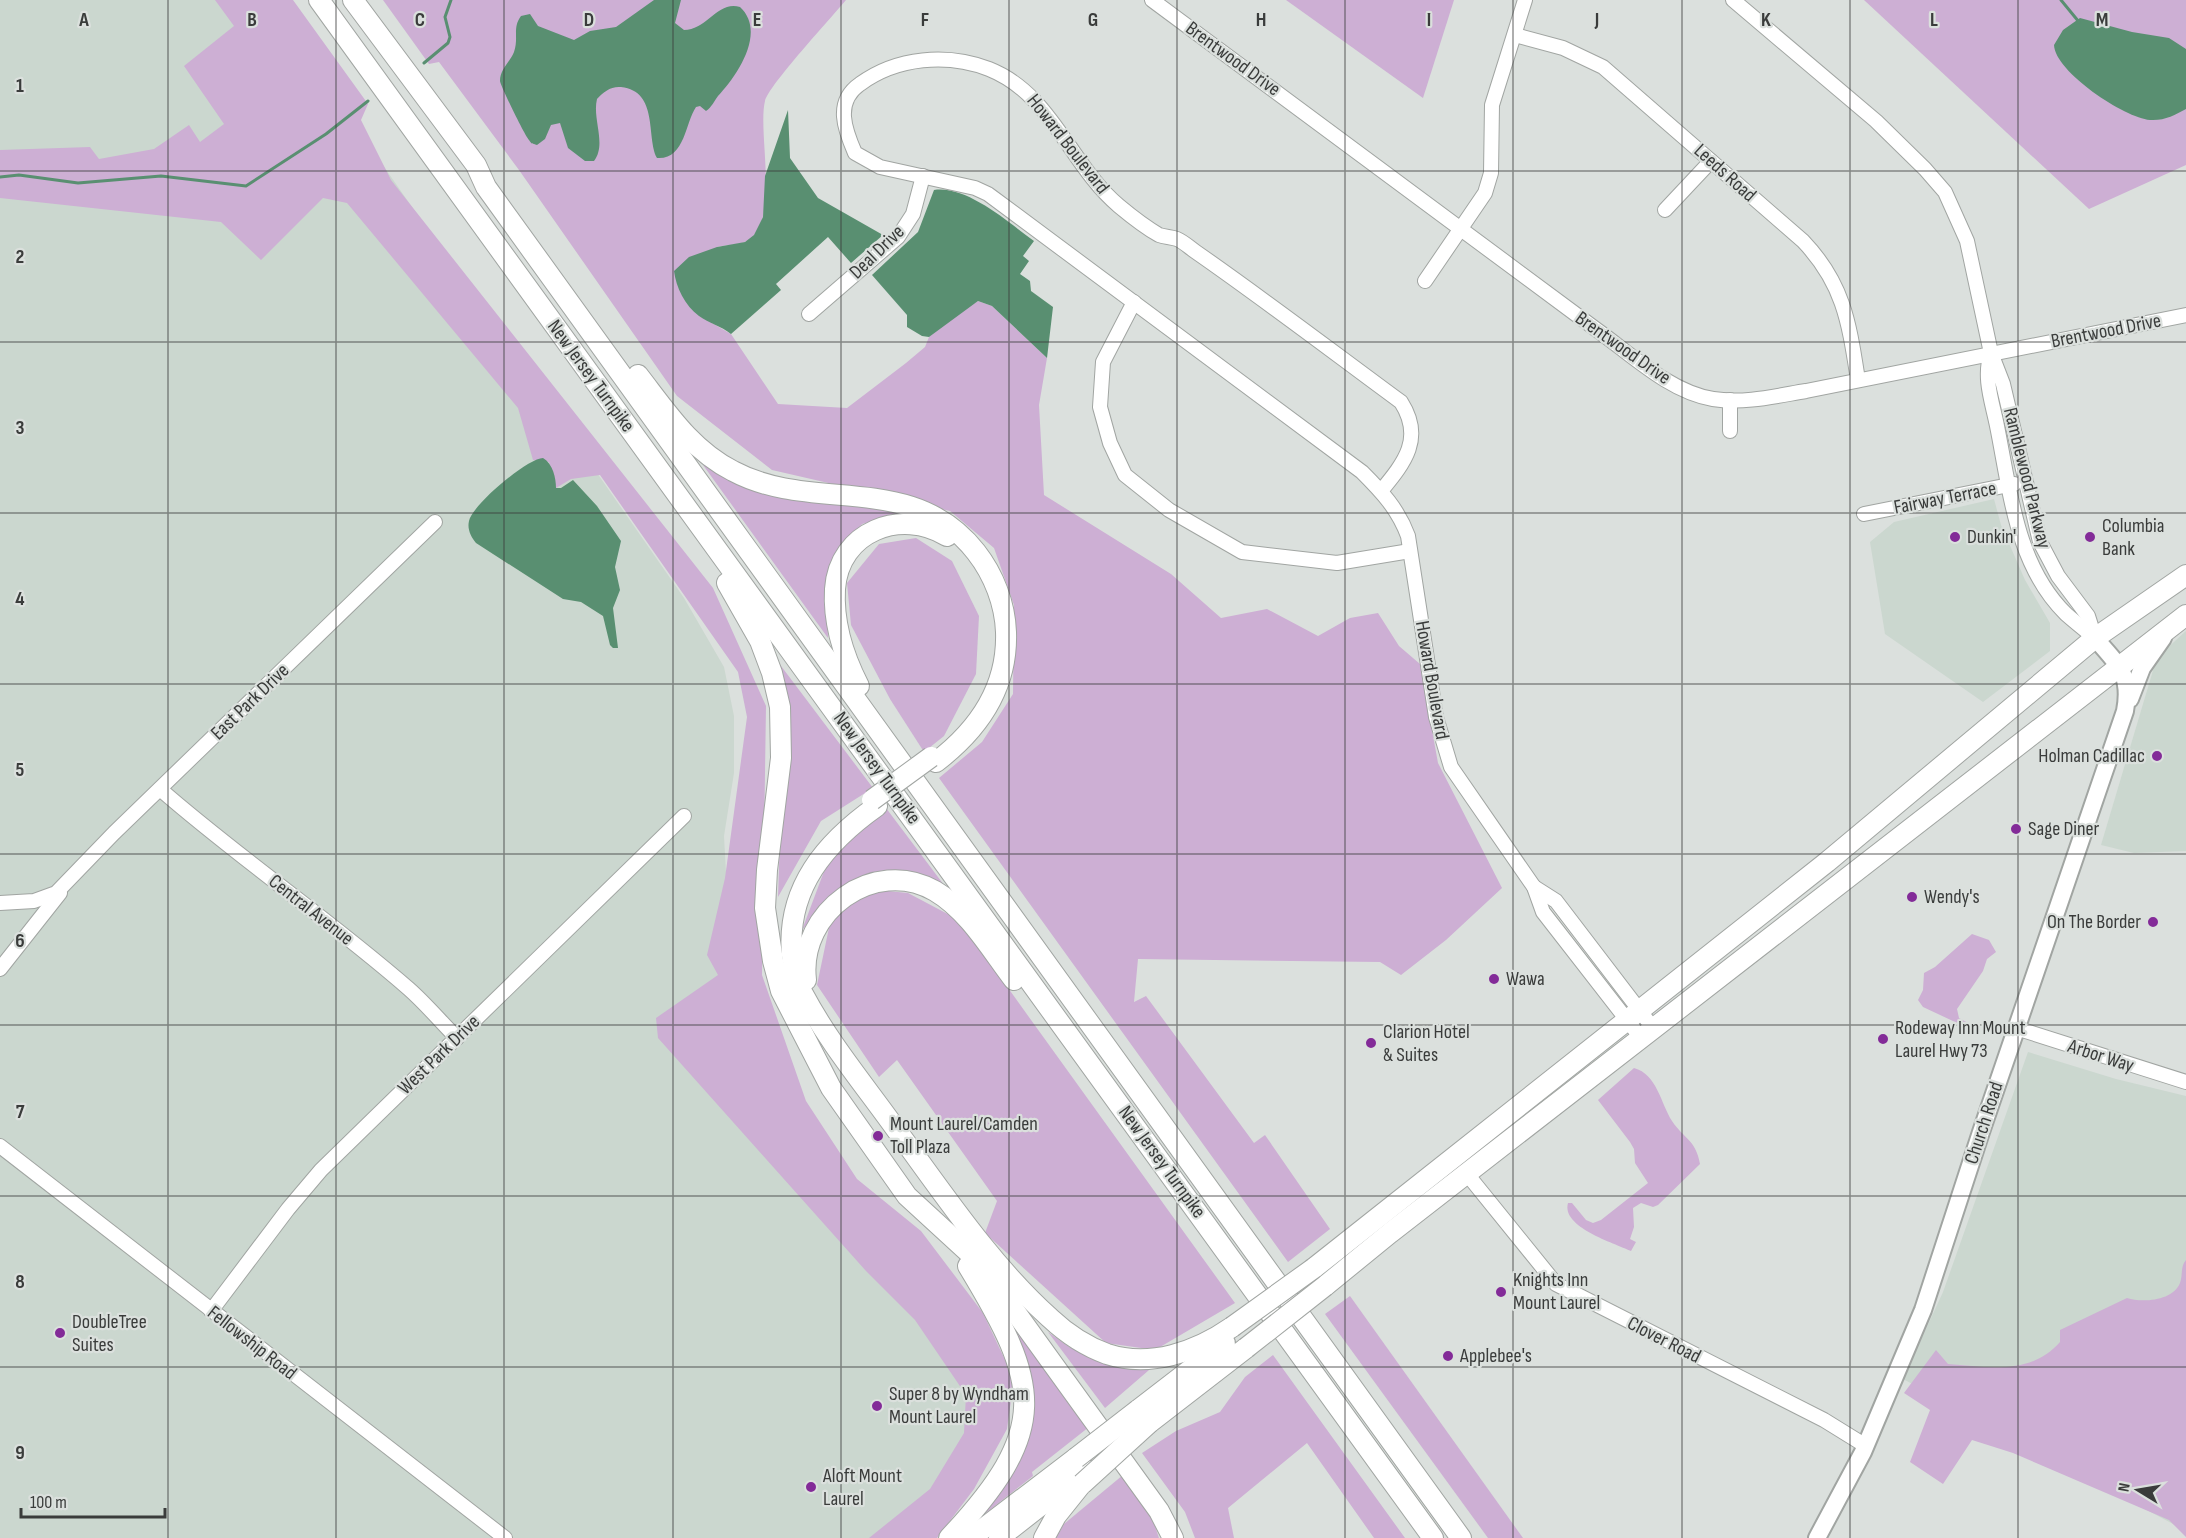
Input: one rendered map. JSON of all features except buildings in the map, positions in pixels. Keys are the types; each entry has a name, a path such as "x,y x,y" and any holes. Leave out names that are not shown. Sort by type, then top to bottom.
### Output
{"highway":[{"name":"New Jersey Turnpike","path":"319,0 1433,1538"},
{"name":"New Jersey Turnpike","path":"353,0 476,165 486,187 1461,1538"},
{"path":"476,165 490,180 684,434 708,456 734,472 764,483 886,499 914,507 953,528 980,557 995,585 1004,616 1006,644 1002,671 994,695 976,725 933,760 817,846 799,871 788,897 783,928 783,960 804,1035"},
{"path":"499,249 547,333 737,599 753,626 766,657 777,691 782,741 767,870 767,927 781,991 831,1088 907,1196 980,1263 1159,1511 1173,1538"},
{"path":"933,760 962,728 983,697 995,658 994,613 981,576 957,544 926,526 892,524 865,535 844,558 835,587 837,624 848,665 861,690 950,817 958,839"},
{"path":"999,1538 1082,1471 1238,1336 1272,1300 1635,1017 1908,796 2095,638 2186,575"},
{"path":"874,803 826,850 807,877 796,902 792,928 794,967 802,993 844,1057 961,1217 1039,1307 1074,1338 1096,1349 1132,1359 1170,1355 1238,1336 1325,1286 2182,617"},
{"path":"819,1019 808,991 805,970 810,940 823,916 845,896 864,886 884,882 914,883 932,889 957,908 1069,1049 1120,1105"},
{"path":"961,1217 986,1258 1170,1512 1184,1538"},
{"path":"943,1228 1006,1331 1018,1359 1026,1397 1021,1432 1011,1456 990,1489 950,1538"},
{"path":"971,1538 1082,1471 1144,1417"},
{"path":"1044,1538 1082,1471"}],"main road":[{"path":"2126,711 2148,658 2182,617"},
{"name":"Church Road","path":"1817,1538 1866,1446 1923,1310 2016,1028 2126,711 2128,683 2119,666 2095,638"}],"street":[{"name":"Brentwood Drive","path":"1152,0 1671,382 1697,395 1730,400 1763,398 2186,315"},
{"path":"1425,281 1463,230 1481,201 1488,184 1491,173 1492,105 1525,0"},
{"name":"Ramblewood Parkway","path":"1733,0 1876,122 1925,169 1945,192 1967,241 1991,353 1996,360 2007,397 2040,542 2058,576 2088,616 2095,638"},
{"name":"Leeds Road","path":"1515,35 1563,48 1593,60 1803,241 1822,261 1835,283 1846,312 1858,380"},
{"name":"Howard Boulevard","path":"1381,491 1401,467 1413,433 1410,416 1401,402 1212,263 1178,240 1161,236 1116,204 1088,172 1028,91 991,70 964,61 938,59 890,68 872,75 853,88 844,106 842,118 855,153 880,167 975,188 988,194 1362,472 1381,491 1400,515 1410,551 1436,717 1445,753 1456,778 1534,887 1556,901 1647,1033"},
{"path":"1665,210 1711,161"},
{"name":"Deal Drive","path":"809,314 898,237 912,214 923,176"},
{"path":"1134,302 1102,362 1100,407 1110,443 1125,475 1169,510 1242,552 1337,564 1410,551"},
{"name":"Ramblewood Parkway","path":"1991,353 1987,366 1988,378 2007,485 2023,543 2038,574 2065,613 2095,638"},
{"path":"1730,400 1730,431"},
{"name":"Fairway Terrace","path":"1864,514 2025,481"},
{"name":"East Park Drive","path":"0,969 67,884 160,789 435,522"},
{"name":"Central Avenue","path":"160,789 208,831 384,968 419,998 457,1038"},
{"name":"West Park Drive","path":"211,1311 288,1209 321,1170 684,816"},
{"name":"East Park Drive","path":"0,903 45,898 67,884"},
{"name":"Arbor Way","path":"2016,1028 2186,1083"},
{"name":"Fellowship Road","path":"0,1146 505,1538"},
{"name":"Clover Road","path":"1467,1174 1556,1284 1824,1420 1866,1446"}],"shaded area":[{"path":"0,0 268,0 684,598 724,667 734,716 734,773 724,836 731,964 753,1049 983,1418 915,1538 0,1538"},
{"path":"215,0 293,0 368,104 361,120 391,180 713,588 766,706 762,975 806,1101 857,1179 921,1231 983,1313 1014,1379 1007,1429 974,1489 937,1538 869,1538 930,1489 964,1433 966,1395 915,1320 866,1271 658,1038 656,1018 718,975 707,955 725,878 747,717 738,672 600,475 571,479 556,488 549,462 533,460 518,408 347,203 323,198 261,260 221,222 0,198 0,150 90,147 99,159 154,149 189,125 200,142 224,124 184,66 234,26"},
{"path":"383,0 846,0 789,66 765,101 763,116 765,199 763,218 756,233 745,242 717,247 712,323 731,334 778,404 847,408 925,347 929,337 956,314 978,301 992,306 1047,358 1039,405 1044,495 1171,574 1221,618 1267,609 1318,636 1350,618 1378,613 1399,646 1420,664 1438,763 1502,888 1446,940 1401,975 1380,962 1138,959 1134,1002 1146,996 1254,1143 1265,1135 1330,1229 1288,1262 939,778 982,742 1013,694 1014,605 994,548 950,511 772,470 677,396 519,170 439,62 429,64"},
{"path":"654,0 681,0 675,23 684,30 692,29 719,11 732,6 740,7 748,17 751,29 750,41 740,66 706,111 700,106 696,107 679,147 666,157 657,158 646,106 633,90 621,87 608,90 597,99 599,147 594,161 585,161 568,148 560,123 551,125 545,139 537,145 532,143 518,121 500,81 503,69 514,52 516,29 521,16 530,14 538,26 574,40 590,31 616,27"},
{"path":"1286,0 1454,0 1423,98"},
{"path":"1864,0 2186,0 2186,165 2089,209"},
{"path":"2080,18 2132,32 2169,38 2186,49 2186,109 2160,120 2150,120 2109,103 2078,80 2057,56 2054,45 2063,30"},
{"path":"788,110 790,158 818,198 883,235 851,263 828,237 776,284 781,290 731,334 699,316 689,307 679,290 674,271 689,257 717,247 745,242 754,235 763,217 765,176"},
{"path":"934,190 947,190 974,199 1034,241 1023,256 1029,261 1020,274 1030,281 1031,291 1053,307 1047,358 992,306 978,301 929,337 922,336 907,327 907,315 872,275 918,232"},
{"path":"543,458 553,472 556,488 561,488 573,480 597,506 621,541 615,567 620,590 613,608 618,648 610,645 603,616 581,602 563,599 476,543 470,533 469,521 480,504 514,474"},
{"path":"703,465 751,488 902,513 862,524 840,551 826,582 828,638"},
{"path":"1994,499 2001,525 2025,580 2050,623 2050,651 1983,702 1885,634 1870,542 1894,522"},
{"path":"916,538 952,561 979,616 976,674 944,736 924,752 890,699 851,625 847,583 879,544"},
{"name":"Holman Cadillac","path":"2186,631 2186,851 2134,853 2101,845 2154,667 2163,652"},
{"path":"775,658 873,788 821,821 778,897 780,837"},
{"path":"886,808 947,889 901,872 888,870 875,872 862,876 840,891 802,930 823,874 833,856"},
{"path":"867,889 908,893 959,920 1235,1303 1155,1350 1106,1343 985,1233 997,1201 897,1060 879,1077 817,985 830,923"},
{"path":"1972,934 1989,940 1996,952 1987,959 1983,971 1957,1009 1959,1018 1975,1027 1970,1029 1923,1007 1918,1000 1923,990 1924,973 1935,967"},
{"path":"2028,1052 2116,1079 2186,1096 2186,1531 1903,1379 1943,1292"},
{"path":"1634,1068 1648,1076 1658,1090 1672,1121 1696,1150 1700,1164 1658,1205 1653,1207 1641,1203 1633,1208 1634,1227 1630,1239 1636,1242 1631,1251 1580,1227 1572,1220 1568,1212 1568,1203 1572,1203 1586,1220 1593,1223 1601,1220 1648,1183 1635,1163 1634,1149 1630,1142 1598,1100"},
{"path":"2186,1260 2186,1537 2169,1520 2013,1453 1972,1440 1943,1484 1910,1462 1930,1410 1904,1393 1936,1350 1948,1364 1978,1367 2022,1365 2048,1353 2060,1342 2060,1330 2127,1298 2149,1300 2171,1294 2180,1283"},
{"path":"1350,1296 1523,1538 1488,1538 1325,1314"},
{"path":"998,1302 1089,1427 1032,1472 1033,1476 963,1531 1027,1433"},
{"path":"1048,1332 1069,1347 1113,1367 1156,1364 1105,1408"},
{"path":"1273,1355 1405,1538 1374,1538 1307,1443 1228,1508 1234,1538 1195,1538 1185,1512 1142,1453 1176,1431 1220,1412 1245,1377"},
{"path":"1123,1475 1153,1520 1159,1538 1056,1538 1064,1524"}],"waterway":[{"path":"424,63 448,43 450,37 445,17 451,0"},
{"path":"2061,0 2079,22"},
{"path":"0,177 19,175 78,183 161,176 246,186 326,134 368,101"}],"place":[{"name":"Dunkin'","path":"1955,537"},
{"name":"Columbia Bank","path":"2090,537"},
{"name":"Holman Cadillac","path":"2157,756"},
{"name":"Sage Diner","path":"2016,829"},
{"name":"Wendy's","path":"1912,897"},
{"name":"On The Border","path":"2153,922"},
{"name":"Wawa","path":"1494,979"},
{"name":"Rodeway Inn Mount Laurel Hwy 73","path":"1883,1039"},
{"name":"Clarion Hotel & Suites","path":"1371,1043"},
{"name":"Mount Laurel/Camden Toll Plaza","path":"878,1136"},
{"name":"Knights Inn Mount Laurel","path":"1501,1292"},
{"name":"DoubleTree Suites","path":"60,1333"},
{"name":"Applebee's","path":"1448,1356"},
{"name":"Super 8 by Wyndham Mount Laurel","path":"877,1406"},
{"name":"Aloft Mount Laurel","path":"811,1487"}]}
